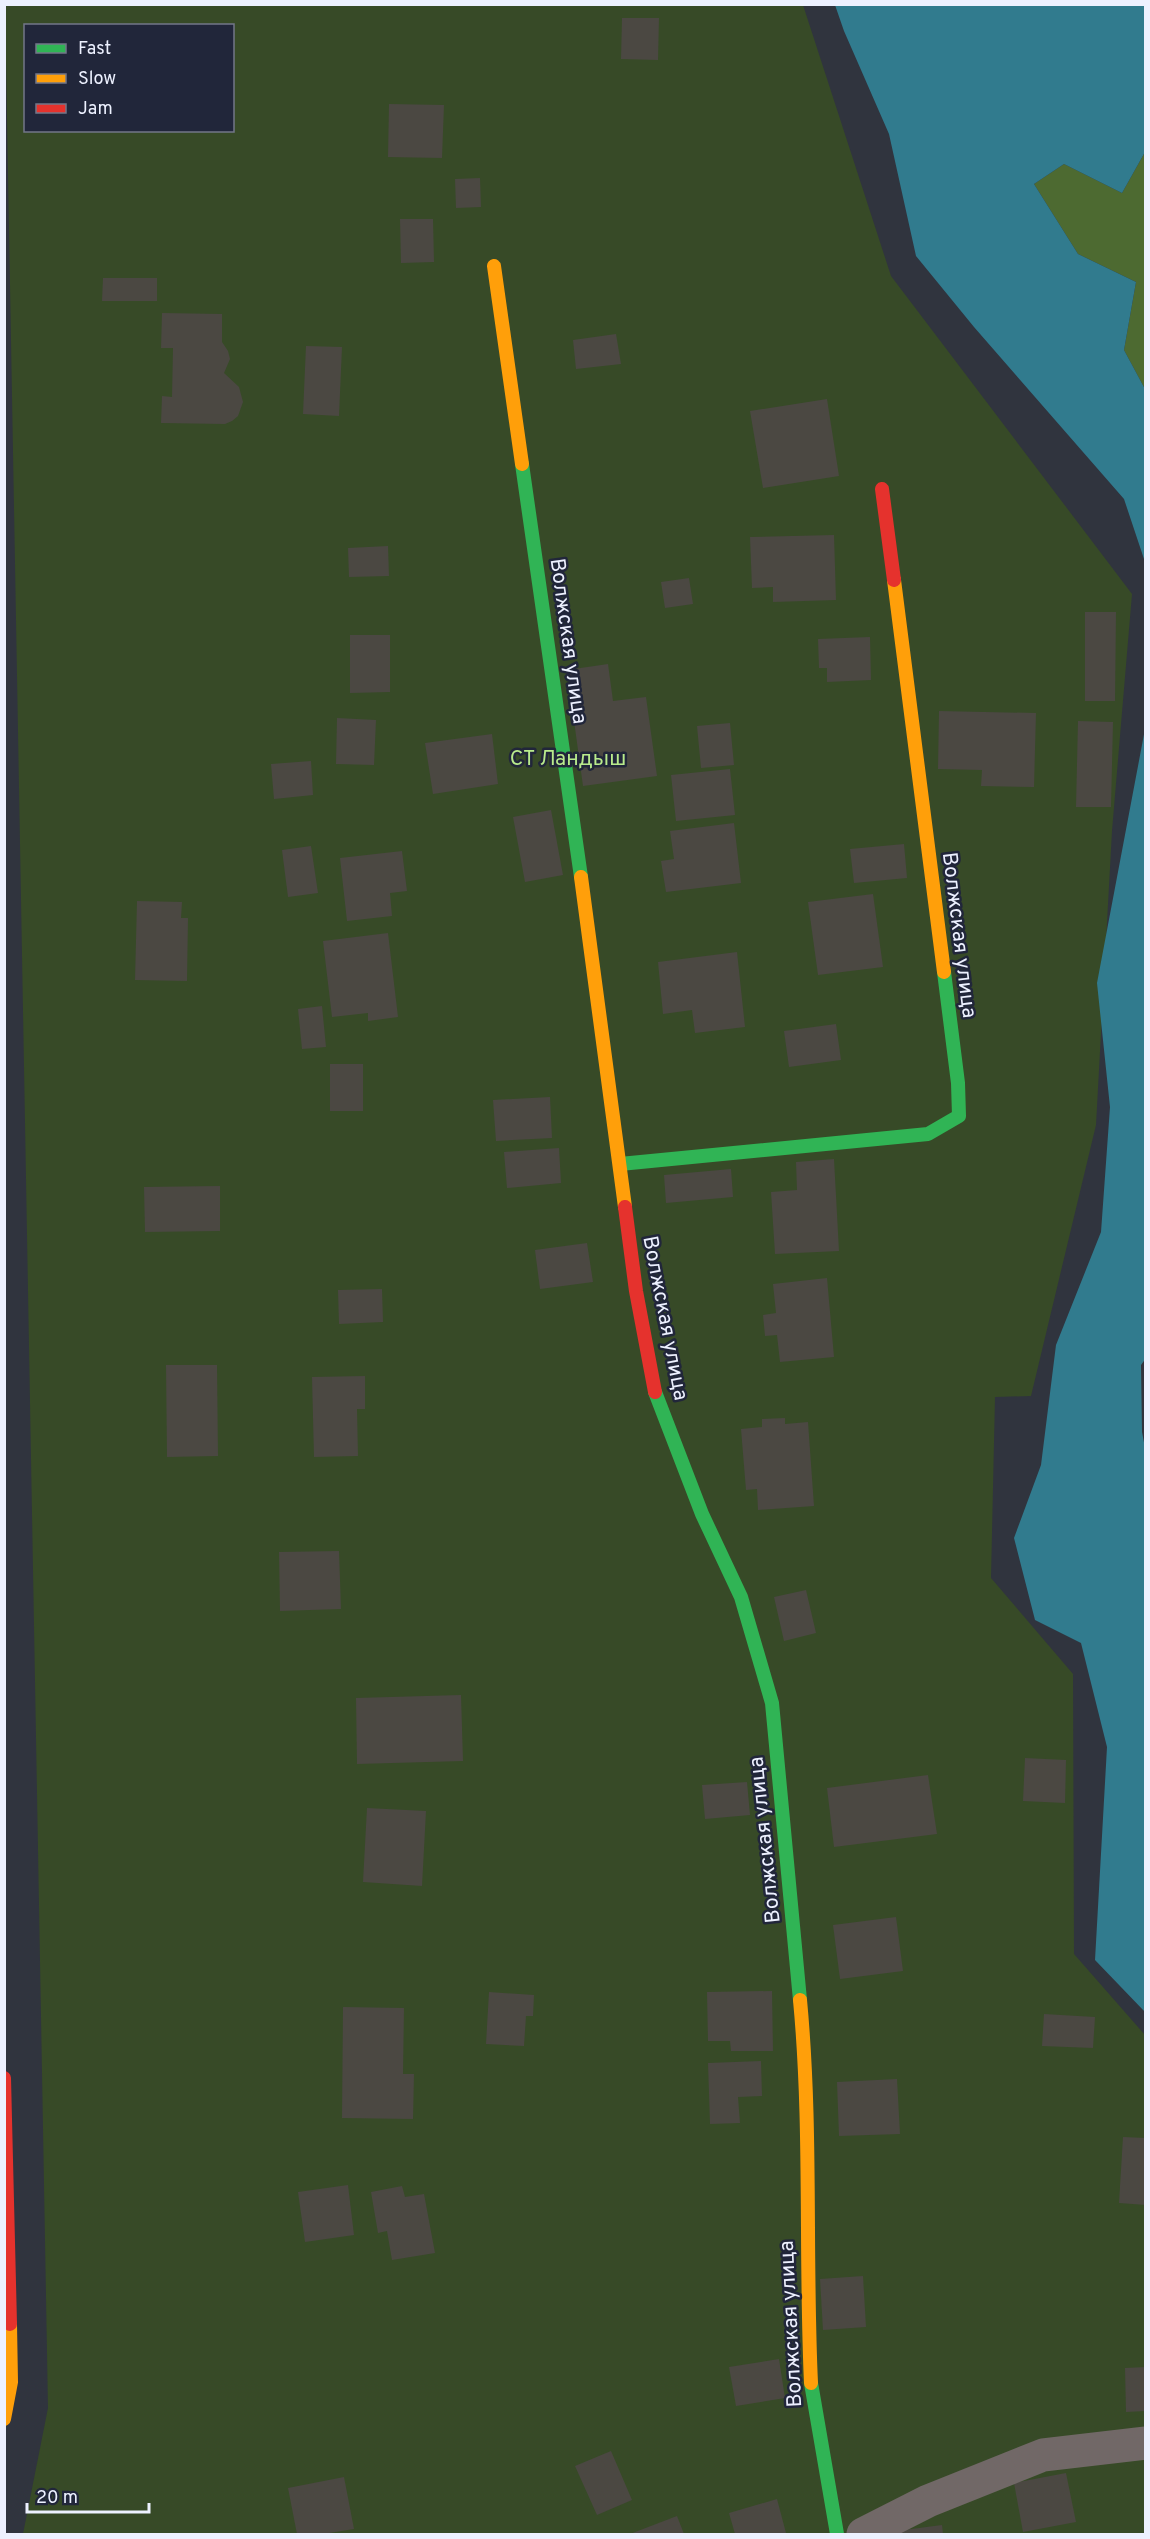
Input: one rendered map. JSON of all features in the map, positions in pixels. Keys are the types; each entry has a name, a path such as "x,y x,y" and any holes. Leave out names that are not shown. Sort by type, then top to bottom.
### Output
{"street":[{"name":"Волжская улица","path":"494,266 603,1028 636,1292 656,1396 702,1514 741,1597 772,1703 805,2051 807,2299 812,2398 837,2535"},
{"name":"Волжская улица","path":"620,1164 928,1134 959,1116 958,1083 882,489"},
{"path":"4,2078 11,2382 4,2419"},
{"path":"863,2535 928,2502 1043,2455 1146,2443"}],"green space":[{"name":"СТ Ландыш","path":"5,5 803,5 891,276 1132,594 1112,831 1096,1125 1031,1396 995,1397 991,1578 1073,1674 1074,1954 1145,2035 1145,2534 23,2534 48,2408"},
{"path":"1145,152 1145,389 1124,350 1136,282 1078,254 1034,184 1064,164 1122,193"}],"water":[{"path":"835,5 1145,5 1145,152 1122,193 1064,164 1034,184 1078,254 1136,282 1124,350 1145,389 1145,562 1124,499 974,327 916,256 889,134"},
{"path":"1145,729 1146,1358 1141,1365 1142,1432 1146,1453 1145,2012 1095,1960 1107,1747 1081,1643 1035,1620 1014,1538 1041,1465 1056,1345 1101,1232 1110,1107 1097,983"}],"building":[{"path":"622,18 659,18 658,60 621,59"},
{"path":"389,104 444,105 442,158 388,157"},
{"path":"480,178 481,207 456,208 455,179"},
{"path":"400,219 433,219 434,262 401,263"},
{"path":"103,278 157,278 157,301 102,301"},
{"path":"162,313 222,314 222,342 230,359 224,373 239,387 243,402 238,416 232,421 225,424 161,423 162,396 172,397 173,348 161,348"},
{"path":"616,334 621,364 576,369 573,340"},
{"path":"306,346 342,347 339,416 303,414"},
{"path":"827,399 839,476 763,488 750,411"},
{"path":"834,535 836,600 773,602 773,587 752,588 750,537"},
{"path":"388,546 389,576 349,577 348,548"},
{"path":"689,578 693,604 665,608 661,582"},
{"path":"1085,612 1116,612 1115,701 1085,701"},
{"path":"350,635 390,635 390,692 350,693"},
{"path":"870,637 871,680 827,682 827,668 819,668 818,639"},
{"path":"608,664 613,701 646,697 657,776 583,786 567,670"},
{"path":"939,711 1036,713 1034,787 981,786 982,770 938,769"},
{"path":"337,718 376,720 374,765 336,764"},
{"path":"1078,721 1113,722 1111,807 1076,807"},
{"path":"730,723 734,765 701,768 697,726"},
{"path":"492,734 498,784 433,794 425,743"},
{"path":"311,761 313,795 274,799 271,764"},
{"path":"730,769 735,815 676,821 671,775"},
{"path":"551,810 563,875 525,882 513,817"},
{"path":"734,823 741,883 666,892 661,861 674,859 670,831"},
{"path":"904,844 907,878 854,883 850,849"},
{"path":"311,846 318,893 288,897 282,850"},
{"path":"402,851 407,891 390,893 392,916 347,921 340,858"},
{"path":"873,894 883,967 818,975 808,902"},
{"path":"137,901 182,902 181,918 188,918 187,981 135,980"},
{"path":"388,933 398,1017 368,1021 368,1013 332,1017 323,941"},
{"path":"737,952 745,1027 695,1033 692,1010 663,1014 658,962"},
{"path":"322,1006 326,1047 302,1049 298,1009"},
{"path":"836,1024 841,1060 789,1067 784,1031"},
{"path":"330,1064 363,1064 363,1111 330,1111"},
{"path":"550,1097 552,1138 496,1141 493,1100"},
{"path":"559,1148 561,1183 507,1188 504,1152"},
{"path":"834,1159 839,1251 775,1254 771,1192 797,1190 796,1162"},
{"path":"731,1169 733,1197 666,1203 664,1175"},
{"path":"220,1186 220,1231 145,1232 144,1187"},
{"path":"587,1243 593,1282 540,1289 535,1250"},
{"path":"827,1278 834,1357 780,1362 777,1335 765,1336 763,1315 776,1313 773,1284"},
{"path":"382,1289 383,1322 339,1324 338,1290"},
{"path":"166,1365 217,1365 218,1456 167,1457"},
{"path":"365,1376 365,1409 357,1409 358,1456 314,1457 312,1377"},
{"path":"785,1418 785,1424 808,1422 814,1506 758,1510 757,1489 746,1490 741,1429 762,1427 762,1419"},
{"path":"339,1551 341,1609 280,1611 279,1552"},
{"path":"806,1590 816,1633 784,1641 774,1597"},
{"path":"461,1695 463,1761 357,1764 356,1698"},
{"path":"1025,1758 1066,1760 1065,1803 1023,1801"},
{"path":"928,1775 937,1834 834,1847 827,1788"},
{"path":"747,1782 750,1815 705,1819 702,1785"},
{"path":"367,1808 426,1811 422,1886 363,1882"},
{"path":"896,1917 903,1971 840,1979 833,1925"},
{"path":"772,1991 773,2051 731,2051 730,2041 708,2041 707,1992"},
{"path":"489,1992 534,1995 533,2016 526,2016 524,2046 486,2044"},
{"path":"343,2007 404,2008 403,2074 414,2074 413,2119 342,2118"},
{"path":"1044,2014 1095,2017 1093,2048 1042,2046"},
{"path":"761,2061 762,2096 738,2097 740,2123 710,2124 708,2063"},
{"path":"897,2079 900,2134 839,2136 837,2082"},
{"path":"1123,2137 1146,2138 1146,2205 1119,2203"},
{"path":"348,2185 354,2235 305,2242 298,2192"},
{"path":"402,2186 405,2197 424,2194 435,2253 392,2260 387,2231 378,2233 371,2192"},
{"path":"863,2276 866,2327 823,2330 820,2279"},
{"path":"779,2359 785,2398 736,2406 729,2367"},
{"path":"1146,2367 1146,2411 1126,2412 1125,2368"},
{"path":"611,2451 632,2500 597,2515 575,2466"},
{"path":"1066,2473 1076,2522 1023,2532 1014,2483"},
{"path":"344,2477 354,2529 323,2534 297,2534 288,2488"},
{"path":"777,2499 786,2533 735,2534 729,2513"},
{"path":"677,2516 684,2534 630,2534"},
{"path":"942,2525 943,2534 896,2534 896,2531"}],"traffic: fast":[{"path":"522,464 581,877"},
{"path":"620,1164 928,1134 959,1116 958,1083 944,972"},
{"path":"655,1392 702,1514 741,1597 772,1703 800,2000"},
{"path":"811,2383 837,2534"}],"traffic: slow":[{"path":"494,266 522,464"},
{"path":"894,580 944,972"},
{"path":"581,877 625,1207"},
{"path":"800,2000 806,2096 811,2383"},
{"path":"4,2419 11,2382 10,2324"}],"traffic: jam":[{"path":"882,489 894,580"},
{"path":"625,1207 636,1291 655,1392"},
{"path":"4,2078 10,2324"}]}
